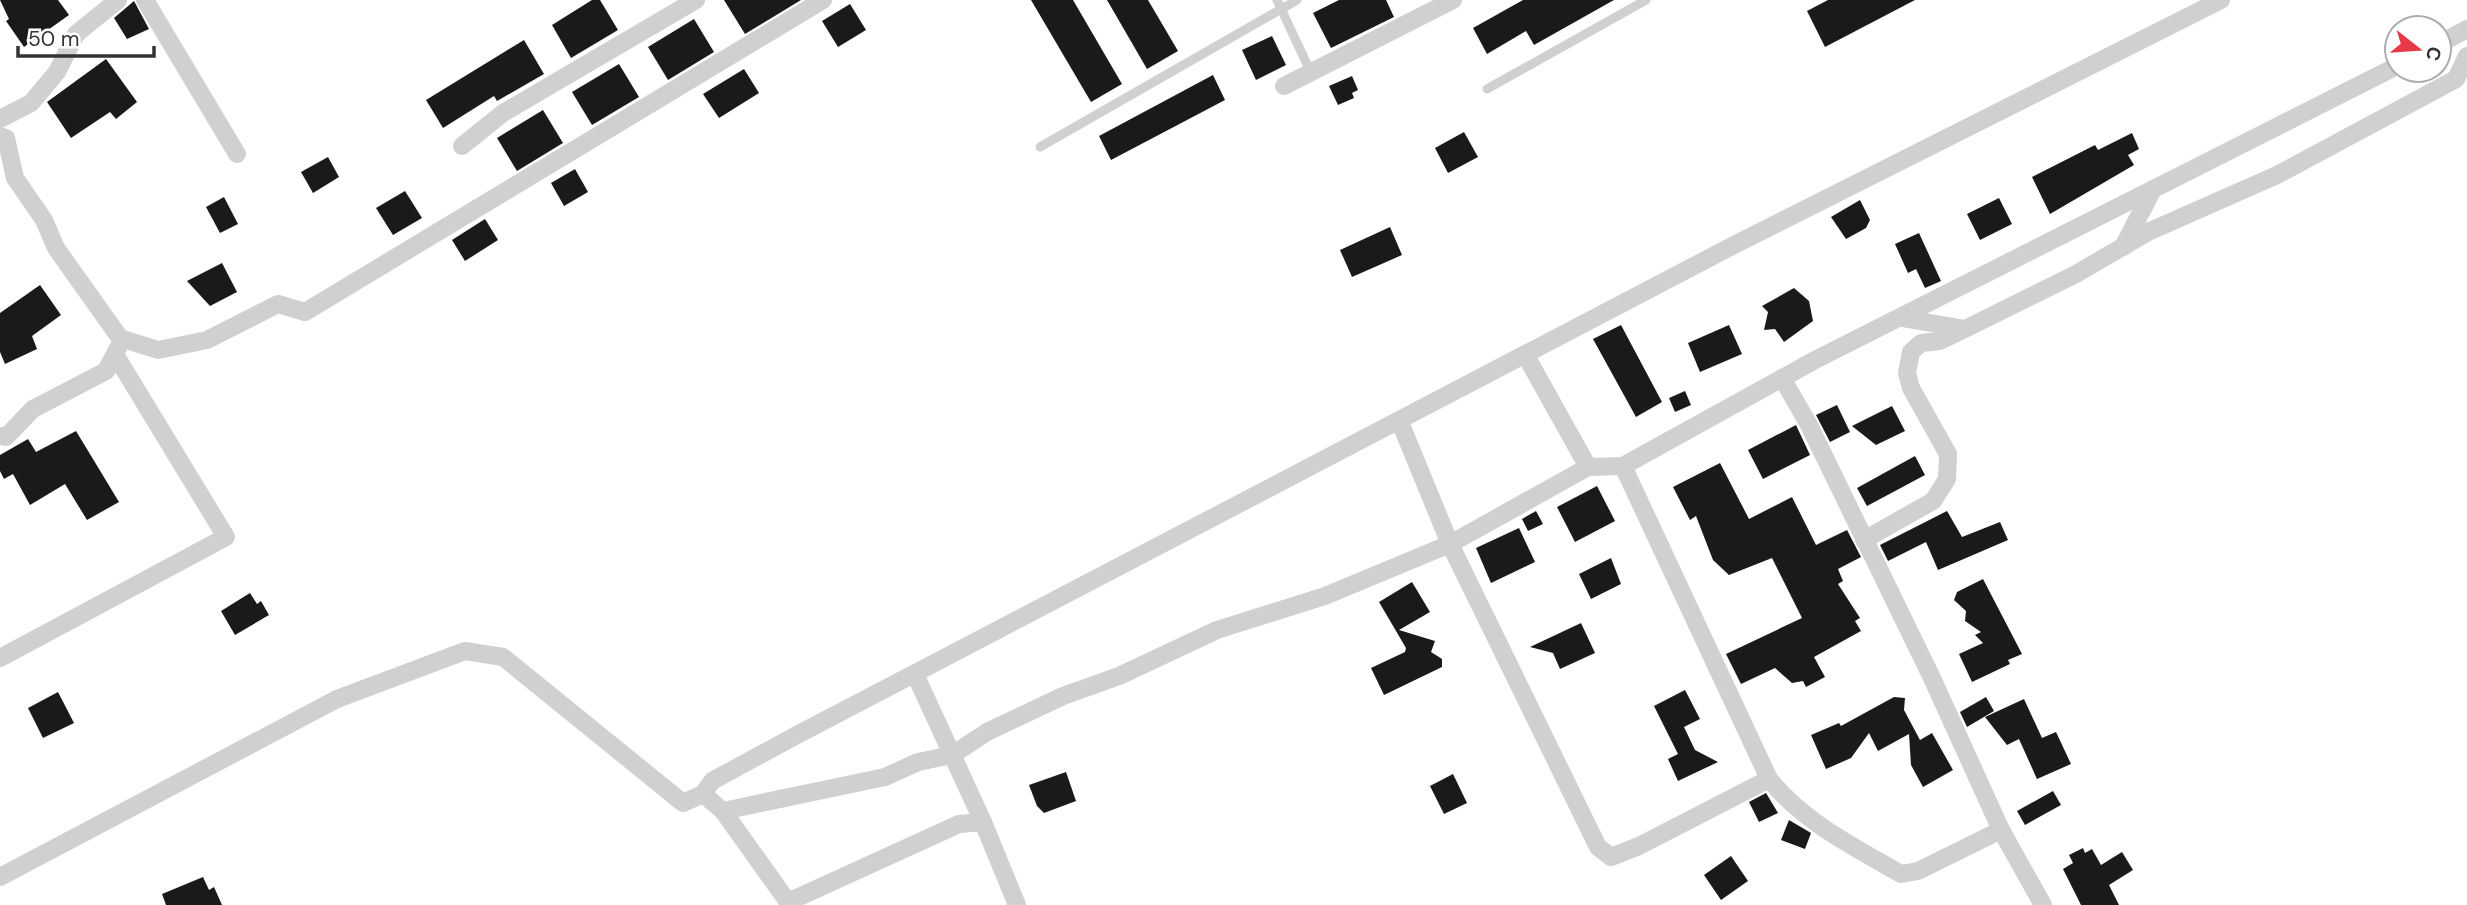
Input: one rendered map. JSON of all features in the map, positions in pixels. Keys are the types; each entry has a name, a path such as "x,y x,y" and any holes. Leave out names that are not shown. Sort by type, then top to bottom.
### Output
{"street":[{"path":"0,119 31,103 57,72 76,34 118,0"},
{"path":"145,0 237,154"},
{"path":"462,146 503,113 696,0"},
{"path":"118,347 158,350 207,340 278,304 305,312 823,0"},
{"path":"1284,86 1453,0"},
{"path":"0,877 337,699 465,651 503,657 682,803 703,794 712,781 1734,245 2221,0"},
{"path":"1864,540 1933,502 1947,479 1948,453 1911,388 1907,373 1911,352 1921,343 1940,341 2076,274 2148,232 2277,175 2456,79 2467,56"},
{"path":"723,810 885,777 918,762 952,755 987,732 1063,696 1119,676 1217,630 1325,596 1450,544 1588,467 1623,466 1782,378 2383,73"},
{"path":"0,136 6,138 15,178 44,220 56,248 118,347 226,537 0,658"},
{"path":"2123,247 2151,193"},
{"path":"1902,318 1965,329"},
{"path":"0,436 6,437 33,409 106,371 118,347"},
{"path":"1526,356 1588,467"},
{"path":"1782,378 1809,425 1933,678 2001,831 2043,905"},
{"path":"1400,422 1450,544 1598,847 1611,857 1630,850 1769,779"},
{"path":"1623,466 1769,779 1787,802 1901,874 1917,871 2001,831"},
{"path":"915,674 984,822 1017,905"},
{"path":"703,794 723,810 788,902 959,824 984,822"}],"lane":[{"path":"1040,147 1279,4 1297,0"},
{"path":"1487,89 1646,0"},
{"path":"1279,4 1311,73"}],"building":[{"path":"0,0 58,0 69,15 24,47 6,21 9,19"},
{"path":"592,0 600,0 618,30 571,58 552,25"},
{"path":"724,0 801,0 745,34"},
{"path":"1031,0 1073,0 1122,84 1091,102"},
{"path":"1107,0 1148,0 1178,51 1147,69"},
{"path":"1339,0 1386,0 1394,17 1331,48 1313,13"},
{"path":"1523,0 1614,0 1534,45 1526,31 1487,54 1473,28"},
{"path":"1828,0 1915,0 1825,47 1807,11"},
{"path":"134,1 149,29 127,39 114,18"},
{"path":"850,4 866,30 838,47 822,21"},
{"path":"694,19 714,52 668,80 648,47"},
{"path":"1272,36 1286,65 1256,80 1242,50"},
{"path":"524,40 544,74 497,101 494,96 443,128 426,100"},
{"path":"106,59 137,102 116,119 110,112 71,138 47,102"},
{"path":"619,64 639,97 592,125 572,92"},
{"path":"744,69 759,93 719,118 703,94"},
{"path":"1213,75 1225,100 1111,160 1099,136"},
{"path":"1352,76 1358,90 1352,93 1354,98 1338,105 1329,86"},
{"path":"543,110 563,143 517,171 497,138"},
{"path":"1464,132 1478,157 1448,173 1435,148"},
{"path":"2132,133 2139,149 2128,155 2134,165 2050,214 2032,177 2095,145 2098,150"},
{"path":"328,157 339,177 313,193 301,172"},
{"path":"575,169 588,192 564,206 551,183"},
{"path":"405,191 422,218 393,235 376,208"},
{"path":"224,197 238,224 220,233 206,207"},
{"path":"1999,198 2012,224 1980,240 1967,214"},
{"path":"1860,200 1870,220 1866,228 1846,239 1831,217"},
{"path":"485,219 498,240 465,261 452,240"},
{"path":"1390,227 1402,255 1352,277 1340,250"},
{"path":"1919,233 1941,281 1925,288 1916,269 1908,273 1895,244"},
{"path":"222,263 237,292 210,306 187,281"},
{"path":"40,285 61,315 32,336 37,349 5,364 0,352 0,313"},
{"path":"1794,288 1809,301 1813,321 1784,342 1775,329 1764,330 1768,312 1762,306"},
{"path":"1621,325 1662,402 1636,417 1593,339"},
{"path":"1729,325 1742,354 1700,372 1688,343"},
{"path":"1685,391 1691,405 1675,412 1669,398"},
{"path":"1837,405 1850,432 1830,442 1816,415"},
{"path":"1892,406 1905,431 1876,445 1852,426"},
{"path":"1796,425 1810,455 1763,479 1748,450"},
{"path":"76,431 119,502 87,520 65,484 30,505 13,474 4,479 0,471 0,455 28,439 36,452"},
{"path":"1915,456 1925,475 1867,506 1857,488"},
{"path":"1720,463 1749,519 1792,497 1816,545 1847,530 1861,557 1838,569 1843,581 1838,584 1860,618 1855,621 1861,631 1814,657 1825,677 1806,687 1803,681 1792,683 1775,668 1741,684 1726,654 1802,618 1772,558 1729,575 1713,560 1696,516 1690,520 1673,487"},
{"path":"1597,486 1615,521 1575,542 1557,507"},
{"path":"1536,511 1543,524 1528,531 1522,519"},
{"path":"1947,511 1962,537 2000,522 2008,540 1938,570 1926,542 1888,561 1880,545"},
{"path":"1519,528 1535,562 1491,583 1476,548"},
{"path":"1611,558 1621,584 1591,599 1579,574"},
{"path":"1983,579 2022,654 2008,660 2010,664 1972,682 1959,654 1983,643 1975,635 1981,632 1965,621 1966,611 1954,600 1957,592"},
{"path":"1412,582 1430,612 1399,630 1435,641 1431,652 1442,659 1442,667 1384,695 1371,668 1405,652 1406,648 1379,602"},
{"path":"250,593 257,604 261,601 269,615 235,635 221,611"},
{"path":"1581,623 1595,653 1560,669 1553,653 1530,647"},
{"path":"1685,690 1700,719 1684,727 1695,750 1718,762 1678,781 1668,759 1678,754 1654,706"},
{"path":"58,692 74,723 43,738 28,708"},
{"path":"1894,697 1905,698 1904,710 1920,740 1932,733 1953,770 1923,787 1911,765 1909,734 1878,751 1869,733 1851,758 1826,769 1811,735 1839,723 1841,726"},
{"path":"1986,697 1994,711 1967,727 1960,712"},
{"path":"2024,699 2042,738 2056,732 2071,764 2037,779 2019,739 2007,745 1985,717"},
{"path":"1066,772 1076,801 1044,813 1037,806 1029,785"},
{"path":"1453,774 1467,803 1444,814 1430,786"},
{"path":"2053,791 2061,805 2025,825 2017,811"},
{"path":"1766,793 1778,813 1759,822 1749,802"},
{"path":"1789,820 1811,833 1805,849 1781,840"},
{"path":"2083,848 2085,853 2092,849 2101,865 2122,852 2133,870 2109,885 2119,905 2081,905 2063,869 2073,863 2069,855"},
{"path":"1731,856 1748,881 1721,900 1704,875"},
{"path":"203,877 209,890 214,887 222,905 166,905 162,894"}]}
